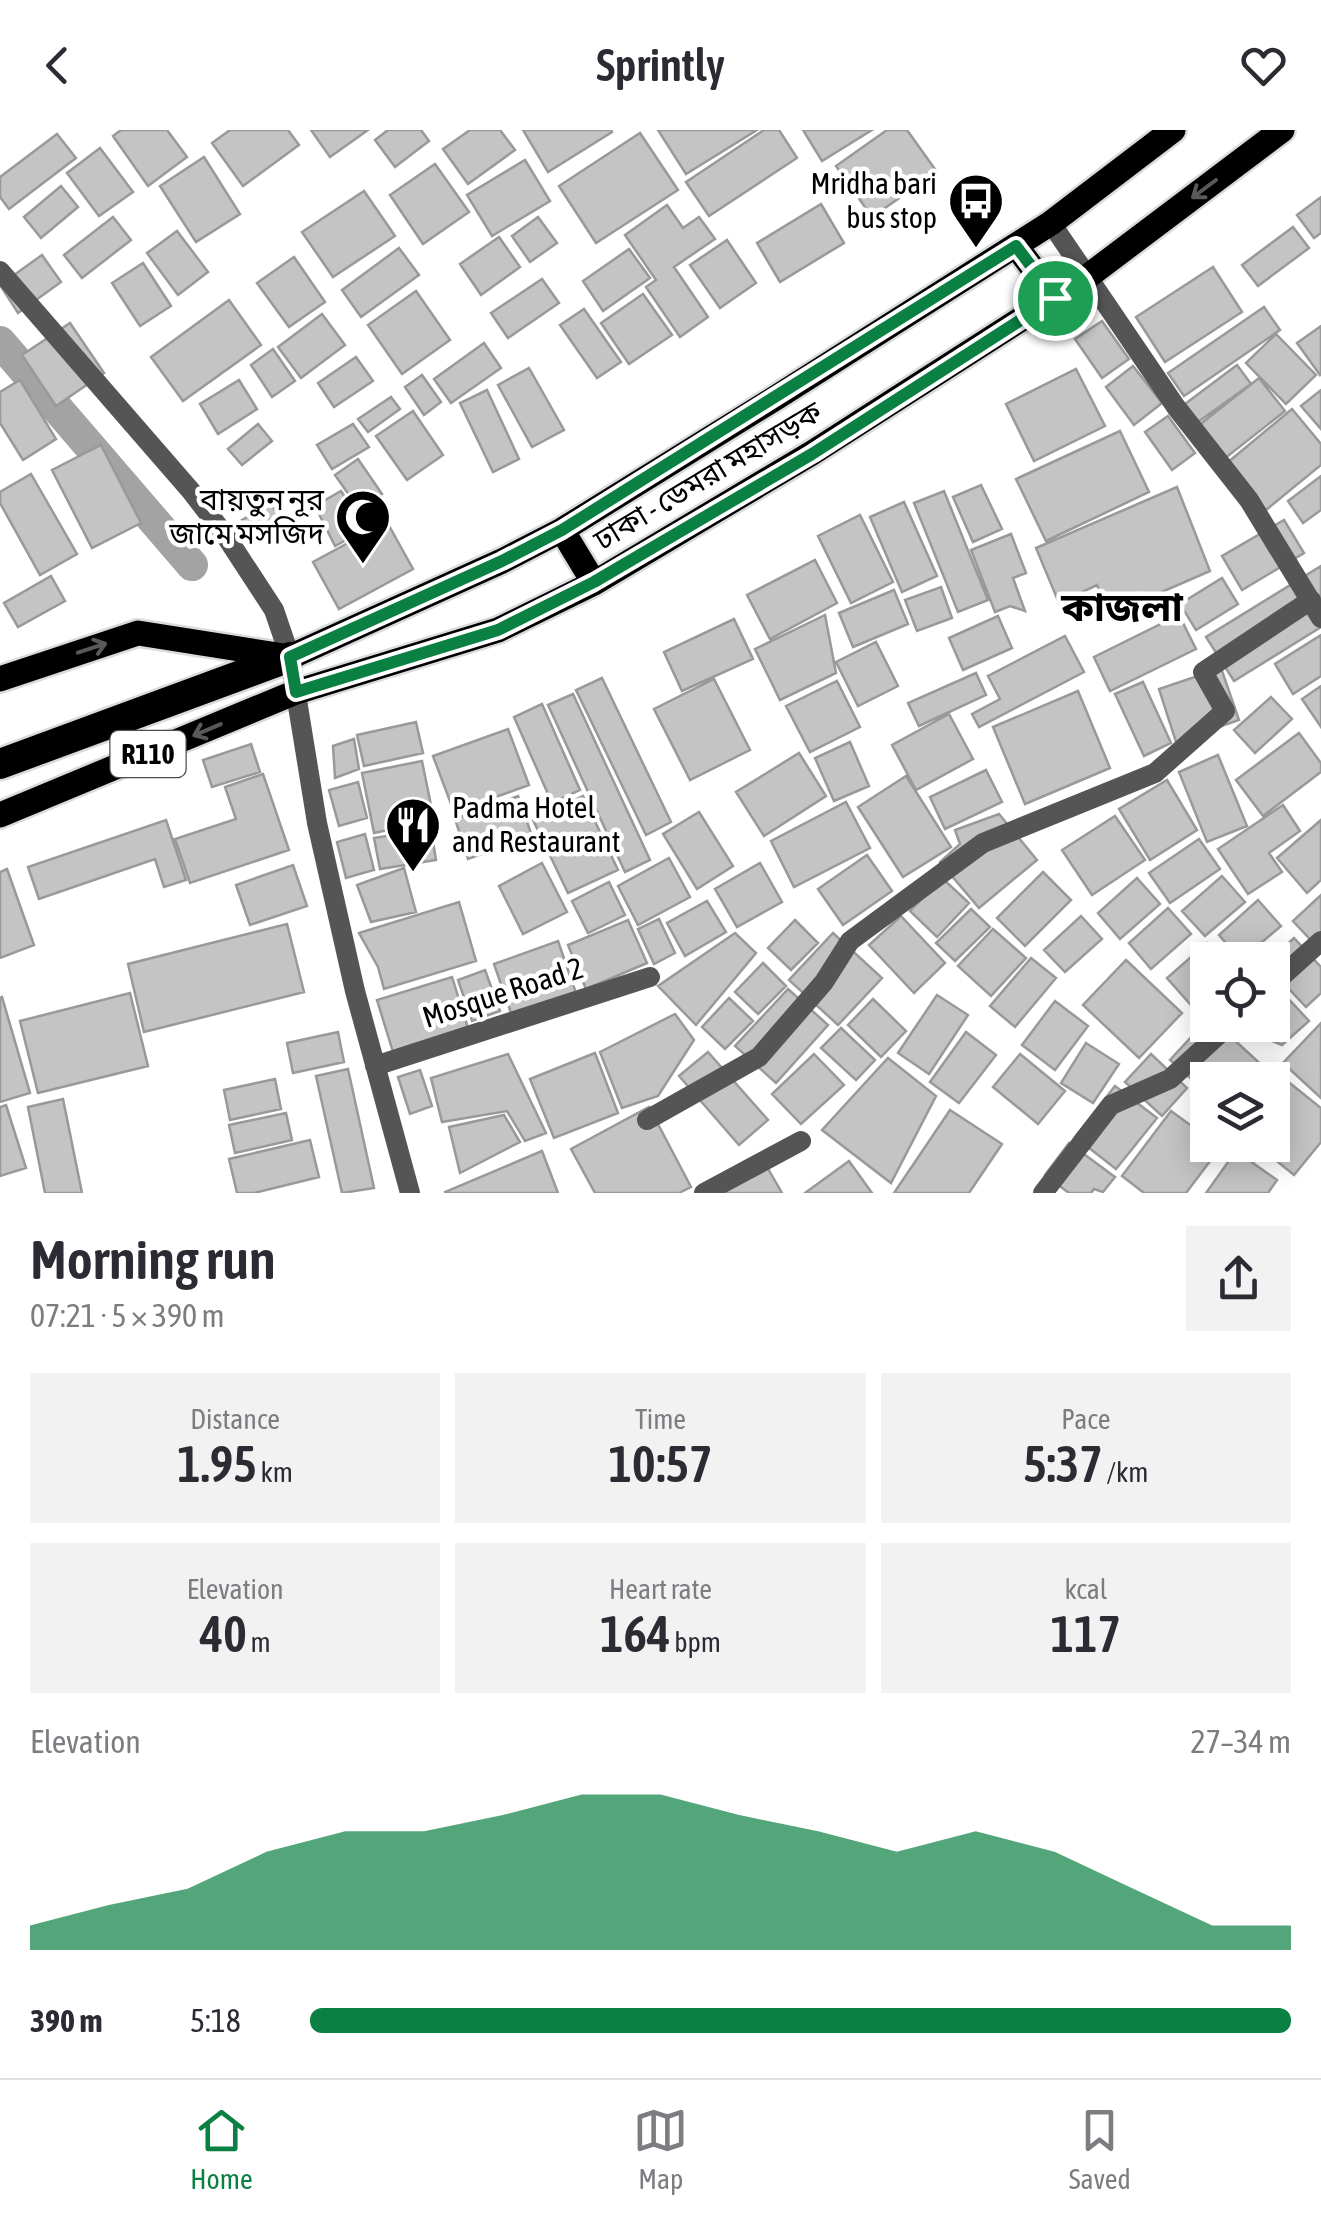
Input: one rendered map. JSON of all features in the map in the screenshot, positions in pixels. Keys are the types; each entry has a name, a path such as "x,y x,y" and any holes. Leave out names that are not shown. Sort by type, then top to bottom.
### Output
{"highway":[{"path":"0,764 290,657"},
{"path":"0,754 74,736"}],"main road":[{"name":"ঢাকা - ডেমরা মহাসড়ক","path":"290,657 562,530 1016,246 1173,130"},
{"name":"ঢাকা - ডেমরা মহাসড়ক","path":"0,815 296,692 498,630 594,582 812,454 1087,277 1282,130"},
{"path":"1016,246 1055,298"},
{"path":"562,530 594,582"},
{"path":"0,679 138,633 290,657"}],"street":[{"path":"647,1120 759,1056 824,982 850,941 982,843 1155,772 1226,711 1203,672 1316,609 1249,500 1176,408 1051,223"},
{"path":"0,272 191,492 225,535 274,610 290,657 316,823 410,1193"},
{"path":"1290,969 1321,941"},
{"name":"Mosque Road 2","path":"375,1066 650,977"},
{"path":"1043,1193 1111,1105 1170,1079 1210,1042"},
{"path":"704,1193 800,1142"}],"building":[{"path":"121,130 167,130 187,157 148,186 113,136"},
{"path":"230,130 288,130 299,145 243,186 212,143"},
{"path":"311,130 368,130 330,157"},
{"path":"388,130 421,130 429,141 395,167 375,140"},
{"path":"470,130 500,130 515,150 468,184 443,149"},
{"path":"523,130 611,130 612,132 548,172"},
{"path":"658,130 757,130 686,174"},
{"path":"764,130 779,130 797,158 709,216 686,182"},
{"path":"803,130 872,130 822,161"},
{"path":"887,130 907,130 937,172 872,217 836,166"},
{"path":"640,133 678,190 596,243 559,186"},
{"path":"57,134 76,158 9,209 0,197 0,177"},
{"path":"100,148 133,192 99,216 67,173"},
{"path":"204,157 240,214 196,242 160,186"},
{"path":"525,160 550,201 492,236 467,195"},
{"path":"435,164 469,212 423,244 390,195"},
{"path":"61,186 78,207 41,238 24,217"},
{"path":"364,191 395,236 333,277 302,232"},
{"path":"1321,197 1321,233 1314,238 1297,215"},
{"path":"821,204 844,243 780,282 757,243"},
{"path":"667,205 683,228 699,217 715,239 674,267 708,317 680,337 646,287 656,280 625,235"},
{"path":"113,217 131,240 82,278 64,255"},
{"path":"538,217 557,243 530,262 512,236"},
{"path":"1293,227 1309,248 1258,286 1242,265"},
{"path":"177,231 208,272 178,295 147,253"},
{"path":"499,237 520,267 481,295 460,264"},
{"path":"727,240 756,283 720,308 690,265"},
{"path":"399,248 419,275 361,317 342,290"},
{"path":"629,249 650,278 603,311 583,281"},
{"path":"42,255 61,282 18,313 0,285"},
{"path":"294,257 325,302 289,327 257,283"},
{"path":"143,263 171,306 140,326 112,283"},
{"path":"1213,267 1242,312 1165,362 1136,317"},
{"path":"542,279 559,303 508,338 491,313"},
{"path":"416,291 450,340 402,374 368,325"},
{"path":"643,294 672,335 629,364 601,323"},
{"path":"229,300 261,345 183,401 151,357"},
{"path":"1264,307 1280,330 1184,396 1168,373"},
{"path":"584,309 621,362 597,378 560,325"},
{"path":"322,314 345,345 301,378 278,347"},
{"path":"1102,321 1129,359 1102,378 1075,339"},
{"path":"70,323 104,373 56,406 22,355"},
{"path":"1321,326 1321,374 1320,375 1297,343"},
{"path":"1276,334 1316,375 1286,404 1246,363"},
{"path":"484,343 501,368 451,403 434,379"},
{"path":"273,349 295,381 272,397 251,365"},
{"path":"356,357 373,381 334,407 318,383"},
{"path":"1237,365 1251,384 1198,422 1185,404"},
{"path":"1133,366 1162,403 1134,425 1106,387"},
{"path":"529,368 564,430 532,447 498,385"},
{"path":"1076,369 1105,426 1034,461 1006,404"},
{"path":"422,375 441,402 424,415 405,387"},
{"path":"1259,378 1285,411 1224,459 1198,426"},
{"path":"20,380 56,439 23,460 0,423 0,392"},
{"path":"239,380 257,409 218,434 200,404"},
{"path":"487,390 519,459 493,472 460,403"},
{"path":"1321,390 1321,429 1301,406"},
{"path":"391,397 400,409 368,432 358,419"},
{"path":"1292,409 1321,444 1321,465 1266,510 1227,463"},
{"path":"413,411 443,455 407,480 376,436"},
{"path":"1168,416 1195,453 1172,470 1145,432"},
{"path":"258,424 272,441 242,465 228,449"},
{"path":"353,424 369,447 332,469 317,445"},
{"path":"1120,431 1149,492 1046,541 1016,479"},
{"path":"101,445 141,523 92,548 52,470"},
{"path":"358,459 382,494 359,509 335,475"},
{"path":"31,474 77,554 40,575 0,503 0,492"},
{"path":"1321,476 1321,510 1303,523 1288,501"},
{"path":"981,485 1002,529 973,542 953,497"},
{"path":"1177,487 1210,571 1109,615 1097,585 1059,603 1036,548"},
{"path":"341,491 366,529 335,546 315,506"},
{"path":"944,491 988,600 958,612 914,503"},
{"path":"904,502 937,576 902,592 870,517"},
{"path":"271,504 284,523 252,537 242,520"},
{"path":"860,515 893,582 851,603 818,536"},
{"path":"1284,520 1304,553 1242,590 1222,556"},
{"name":"বায়তুন নূর জামে মসজিদ","path":"387,522 413,569 339,609 313,562"},
{"path":"1011,534 1026,573 1013,578 1025,611 1010,606 995,612 971,550"},
{"path":"815,560 837,603 770,639 747,595"},
{"path":"1321,566 1321,627 1234,681 1206,637"},
{"path":"51,576 65,601 18,627 4,603"},
{"path":"1222,578 1238,604 1196,630 1180,604"},
{"path":"941,587 952,618 917,631 905,600"},
{"path":"894,590 908,624 853,647 839,613"},
{"path":"825,615 836,673 780,700 755,649"},
{"path":"1179,615 1196,649 1110,691 1094,657"},
{"path":"998,616 1012,648 963,670 949,638"},
{"path":"734,619 753,659 682,691 664,652"},
{"path":"1321,635 1321,676 1293,694 1275,664"},
{"path":"1065,636 1084,672 979,727 972,714 1000,699 988,676"},
{"path":"876,642 898,686 858,706 836,662"},
{"path":"1221,668 1239,720 1176,742 1159,689"},
{"path":"976,673 986,695 919,726 908,703"},
{"path":"602,678 671,822 646,835 576,690"},
{"path":"714,679 750,750 690,780 654,709"},
{"path":"837,681 860,727 810,752 786,706"},
{"path":"1143,682 1171,743 1144,756 1115,694"},
{"path":"1321,686 1321,727 1302,699"},
{"path":"1078,691 1110,768 1025,804 993,727"},
{"path":"573,694 650,860 625,872 548,705"},
{"path":"1271,697 1292,719 1255,753 1234,730"},
{"path":"542,704 580,790 552,803 514,717"},
{"path":"949,714 973,759 916,790 892,745"},
{"path":"416,722 423,753 364,766 357,735"},
{"path":"508,729 529,785 454,812 433,756"},
{"path":"1299,733 1321,763 1321,772 1263,816 1236,780"},
{"path":"354,739 359,769 335,778 333,746"},
{"path":"850,742 869,786 834,801 815,758"},
{"path":"251,744 260,772 212,787 203,760"},
{"path":"799,753 826,796 764,836 736,792"},
{"path":"1218,755 1247,826 1207,842 1179,772"},
{"path":"422,761 434,820 374,833 362,773"},
{"path":"986,770 1002,802 945,829 930,797"},
{"path":"263,774 289,850 190,883 175,839 236,819 225,787"},
{"path":"906,776 951,847 903,877 858,807"},
{"path":"1167,780 1197,830 1150,860 1119,809"},
{"path":"358,782 367,818 339,826 329,790"},
{"path":"518,796 532,836 468,859 455,819"},
{"path":"583,796 618,870 568,893 533,820"},
{"path":"846,802 870,848 794,887 771,841"},
{"path":"1283,805 1300,831 1269,853 1282,872 1248,894 1218,849"},
{"path":"699,812 733,866 697,889 663,834"},
{"path":"999,814 1037,860 979,908 940,862 960,844 955,830"},
{"path":"1115,816 1145,860 1092,895 1062,850"},
{"path":"166,820 186,880 164,887 155,859 39,899 28,867"},
{"path":"1321,820 1321,880 1307,893 1277,858"},
{"path":"431,829 436,860 380,869 374,838"},
{"path":"365,834 374,870 346,878 337,842"},
{"path":"1199,839 1220,869 1170,903 1149,873"},
{"path":"867,855 892,891 843,925 818,889"},
{"path":"669,858 690,897 638,925 618,886"},
{"path":"542,863 567,912 523,934 499,886"},
{"path":"760,863 782,902 737,927 715,889"},
{"path":"293,865 307,906 250,925 236,885"},
{"path":"404,868 416,912 371,922 357,885"},
{"path":"7,869 34,945 0,958 0,872"},
{"path":"1043,872 1071,900 1025,946 997,918"},
{"path":"1222,876 1245,902 1205,936 1182,911"},
{"path":"942,878 969,903 937,937 910,911"},
{"path":"1137,878 1160,904 1120,939 1098,913"},
{"path":"609,882 625,915 588,933 572,901"},
{"path":"1321,895 1321,951 1293,921"},
{"path":"1258,900 1281,926 1262,942 1225,942 1219,935"},
{"path":"707,901 726,932 685,956 667,923"},
{"path":"459,902 476,961 384,989 378,967 359,933"},
{"path":"1168,908 1191,934 1151,969 1129,943"},
{"path":"971,909 990,927 955,961 936,943"},
{"path":"901,916 945,963 914,993 869,945"},
{"path":"1081,916 1102,939 1065,972 1044,950"},
{"path":"659,919 675,953 654,964 638,929"},
{"path":"628,920 647,963 586,989 568,945"},
{"path":"795,920 818,943 791,970 768,948"},
{"path":"287,924 304,992 144,1032 128,964"},
{"path":"993,929 1026,958 991,996 958,966"},
{"path":"735,933 756,953 696,1025 658,986"},
{"path":"833,933 882,978 838,1025 789,980"},
{"path":"1294,938 1321,967 1321,993 1306,1007 1290,990 1290,942"},
{"path":"558,941 576,993 512,1016 494,964"},
{"path":"1031,958 1056,978 1015,1027 990,1006"},
{"path":"1190,958 1190,1004 1167,978"},
{"path":"1126,960 1182,1013 1139,1058 1083,1005"},
{"path":"763,963 786,986 758,1014 735,992"},
{"path":"485,970 500,1011 472,1021 458,980"},
{"path":"452,977 468,1028 393,1052 377,1000"},
{"path":"788,989 828,1025 776,1083 735,1046"},
{"path":"130,993 148,1066 38,1093 20,1021"},
{"path":"937,995 968,1015 929,1074 898,1053"},
{"path":"0,998 30,1093 0,1102"},
{"path":"729,998 753,1021 725,1049 702,1027"},
{"path":"873,999 906,1031 881,1057 848,1025"},
{"path":"1290,1000 1309,1021 1290,1038"},
{"path":"1055,1001 1088,1026 1055,1070 1022,1045"},
{"path":"675,1014 694,1040 658,1096 622,1108 600,1052"},
{"path":"1321,1023 1321,1098 1290,1069 1290,1062 1284,1062"},
{"path":"841,1028 875,1060 856,1080 821,1048"},
{"path":"338,1032 344,1062 293,1073 287,1043"},
{"path":"966,1032 996,1055 959,1103 930,1082"},
{"path":"1190,1038 1190,1042 1237,1042 1258,1062 1190,1062 1190,1078 1170,1060"},
{"path":"1086,1043 1119,1064 1093,1103 1061,1083"},
{"path":"708,1052 768,1120 739,1145 679,1076"},
{"path":"595,1053 618,1113 554,1138 530,1079"},
{"path":"508,1054 546,1133 525,1141 507,1111 442,1122 431,1078"},
{"path":"814,1054 844,1085 801,1124 772,1094"},
{"path":"1020,1054 1065,1091 1038,1124 993,1087"},
{"path":"1151,1054 1187,1088 1162,1116 1125,1082"},
{"path":"888,1058 936,1096 891,1183 822,1130"},
{"path":"348,1069 374,1188 342,1193 316,1076"},
{"path":"420,1070 432,1106 410,1114 398,1077"},
{"path":"275,1079 281,1109 230,1120 224,1090"},
{"path":"1290,1083 1321,1108 1321,1142 1294,1175 1278,1162 1290,1162"},
{"path":"1115,1086 1157,1118 1116,1169 1075,1137"},
{"path":"63,1099 82,1193 45,1193 28,1107"},
{"path":"6,1105 26,1168 0,1176 0,1107"},
{"path":"649,1107 691,1187 679,1193 595,1193 571,1149"},
{"path":"950,1110 1002,1144 969,1193 894,1193"},
{"path":"1171,1111 1190,1125 1190,1162 1209,1162 1186,1193 1144,1193 1122,1176"},
{"path":"286,1113 292,1140 235,1153 229,1125"},
{"path":"504,1115 520,1142 460,1173 449,1127"},
{"path":"310,1140 319,1177 254,1193 237,1193 229,1159"},
{"path":"1069,1143 1115,1177 1103,1192 1094,1189 1091,1193 1069,1193 1045,1175"},
{"path":"542,1151 558,1193 445,1193 445,1192"},
{"path":"849,1161 872,1193 805,1193"},
{"path":"1228,1162 1252,1162 1277,1180 1268,1193 1206,1193"},
{"path":"767,1167 782,1193 723,1193"}],"waterway":[{"path":"0,342 192,565"}],"place":[{"name":"Mridha bari bus stop","path":"976,250"},
{"name":"বায়তুন নূর জামে মসজিদ","path":"363,566"},
{"name":"Padma Hotel and Restaurant","path":"413,874"}],"district":[{"name":"কাজলা","path":"1122,607"}],"route":[{"path":"1016,246 1055,298 812,454 594,582 498,630 296,692 290,657 562,530 1016,246"}]}
